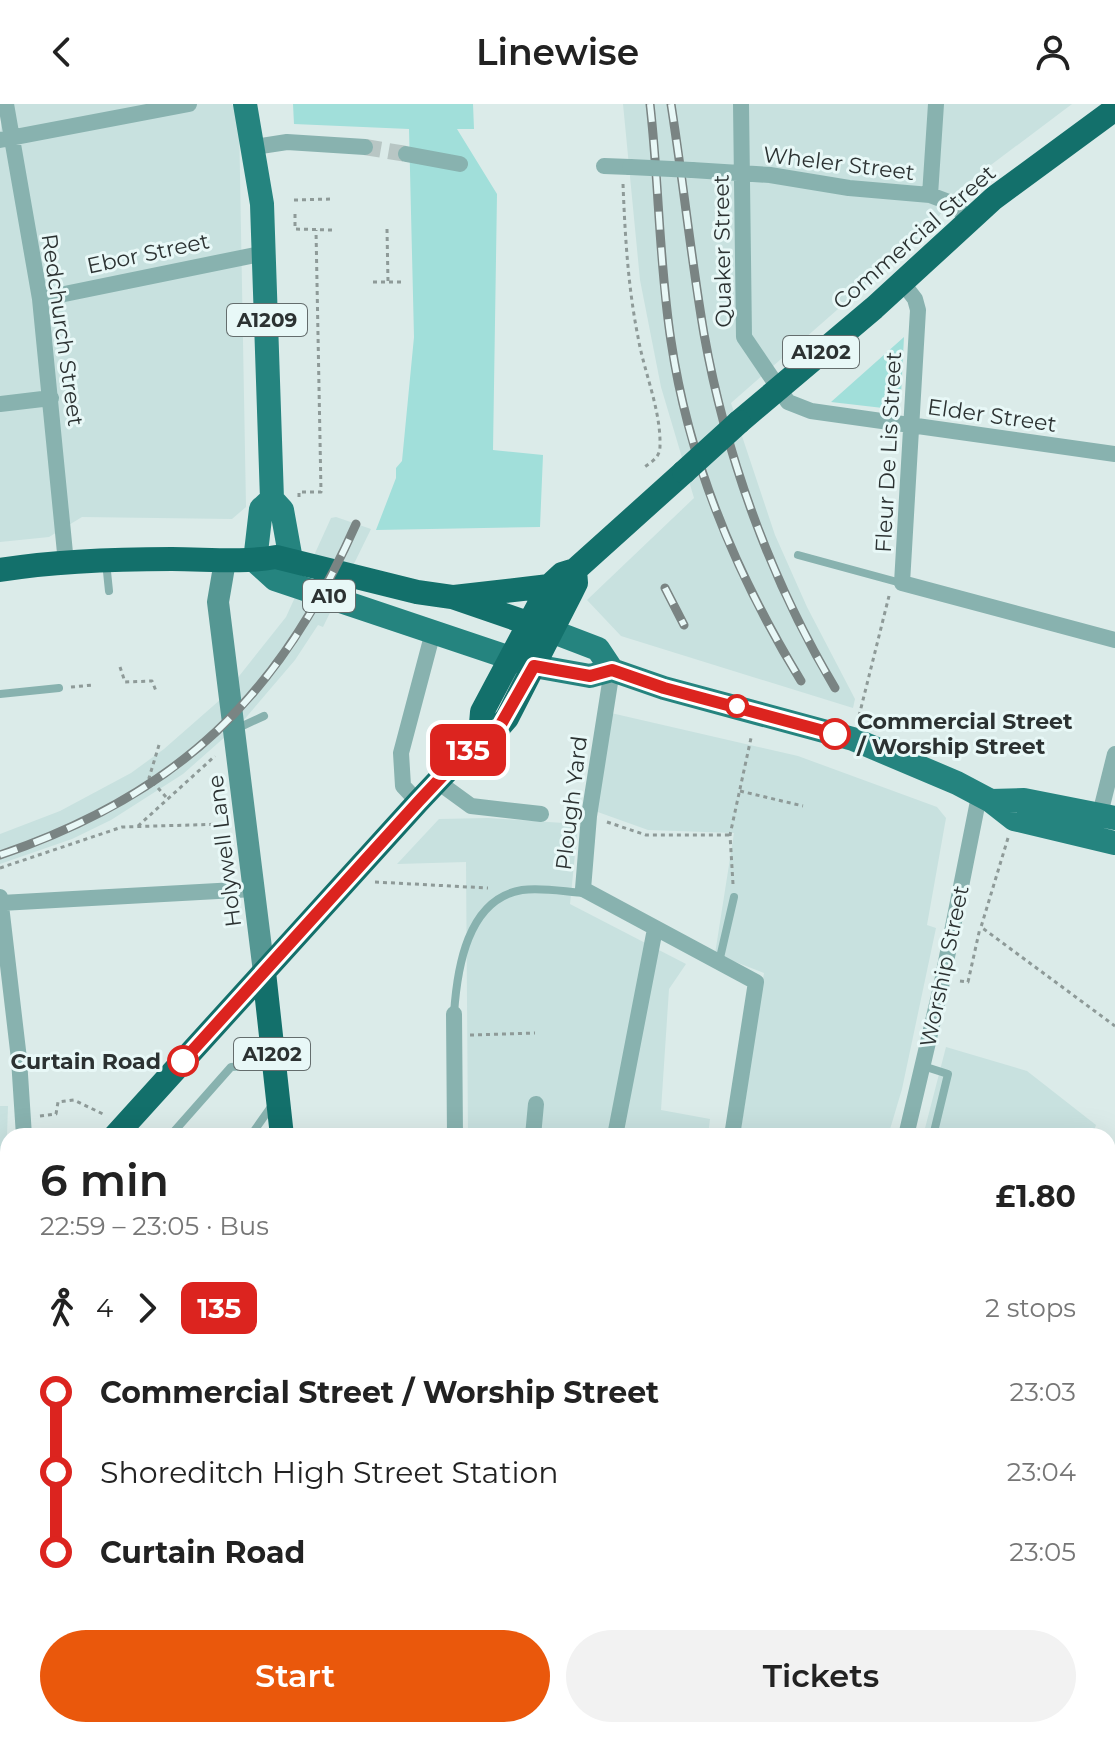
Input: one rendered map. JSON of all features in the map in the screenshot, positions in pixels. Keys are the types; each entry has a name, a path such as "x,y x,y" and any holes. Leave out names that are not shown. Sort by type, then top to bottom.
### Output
{"highway":[{"name":"Commercial Street","path":"549,586 562,574 575,570 969,221 1115,109"},
{"name":"A10","path":"0,570 66,563 291,560 417,592 452,597 540,628"},
{"name":"A1202","path":"480,736 482,712 510,658 540,628 576,583 575,570"},
{"name":"A1202","path":"122,1128 480,736 500,726 507,718 534,666 549,586 452,597"},
{"name":"Holywell Lane","path":"264,972 281,1128"}],"main road":[{"name":"A1209","path":"245,104 254,147 265,253 272,499 282,510 291,560"},
{"name":"A1209","path":"255,561 261,509 272,499"},
{"name":"A10","path":"255,561 275,579 534,666 590,676 612,670 664,688 853,739 921,766 985,798 1014,819 1115,843"},
{"name":"A10","path":"540,628 598,649 612,670"},
{"name":"A10","path":"985,798 1024,800 1108,817"}],"street":[{"name":"Redchurch Street","path":"6,104 6,139 40,299 66,563"},
{"path":"6,139 138,109 189,104"},
{"name":"Quaker Street","path":"741,104 744,337 778,387"},
{"path":"930,195 936,104"},
{"path":"254,147 287,142 365,147"},
{"path":"406,154 460,164"},
{"name":"Wheler Street","path":"604,166 743,173 930,195 954,204 969,221"},
{"name":"Ebor Street","path":"40,299 265,253"},
{"name":"Fleur De Lis Street","path":"902,282 918,310 902,583"},
{"name":"Elder Street","path":"778,387 788,402 811,411 1115,454"},
{"path":"0,404 51,398"},
{"name":"Holywell Lane","path":"225,561 218,602 264,972"},
{"path":"902,583 1115,640"},
{"path":"418,802 403,786 401,753 433,632"},
{"name":"Plough Yard","path":"612,670 582,879 586,893 756,982 733,1128"},
{"path":"1089,837 1108,817 1115,754"},
{"path":"438,782 471,806 541,814"},
{"name":"Worship Street","path":"908,1128 985,798"},
{"path":"1,903 254,889"},
{"path":"0,897 6,1007 24,1128"},
{"path":"616,1128 646,927"},
{"path":"454,1014 455,1128"},
{"path":"534,1128 536,1104"}],"lane":[{"path":"798,555 902,583"},
{"path":"106,562 109,591"},
{"path":"0,694 59,688"},
{"path":"236,729 264,716"},
{"path":"454,1014 465,943 480,917 521,890 586,893"},
{"path":"718,963 734,897"},
{"path":"177,1128 231,1067 273,1064"},
{"path":"923,1066 948,1074 935,1128"},
{"path":"256,1128 278,1096"}],"path":[{"path":"626,167 629,280 660,438 656,459 642,469"},
{"path":"294,200 331,199"},
{"path":"295,214 295,229 332,230"},
{"path":"387,229 388,282"},
{"path":"299,492 321,492 316,230"},
{"path":"373,282 402,282"},
{"name":"Fleur De Lis Street","path":"859,716 890,592 902,583"},
{"path":"120,667 124,682 152,681 156,691"},
{"path":"59,688 93,685"},
{"path":"734,897 730,835 751,738"},
{"path":"159,745 149,778 167,799"},
{"path":"138,826 223,748"},
{"path":"738,790 803,806"},
{"path":"589,816 646,835 730,835"},
{"path":"0,868 122,827 238,824"},
{"path":"960,981 968,982 1005,840"},
{"path":"348,880 521,890"},
{"path":"981,927 1115,1026"},
{"path":"454,1035 535,1033"},
{"path":"23,1116 56,1114 58,1102 74,1100 117,1128"}],"shaded area":[{"path":"4,104 232,104 239,120 246,507 232,519 82,517 49,537 0,542 0,134"},
{"path":"293,104 473,104 474,129 457,129 497,194 493,450 543,455 540,527 376,530 396,478 396,468 402,461 414,337 409,129 294,124"},
{"path":"623,104 1072,104 963,186 927,231 731,403 775,535 807,607 855,699 853,708 621,636 587,600 694,498 661,387 640,280"},
{"path":"904,337 901,395 885,393 883,408 831,402"},
{"path":"331,518 371,529 323,627 318,625 295,660 243,721 183,774 111,820 72,839 0,864 0,834 60,811 131,773 164,749 221,699 286,617"},
{"path":"611,713 798,756 937,807 946,818 927,925 936,928 902,1089 890,1128 741,1128 764,973 715,954 734,833 648,830 595,811"},
{"path":"488,818 578,824 570,904 686,964 669,989 661,1110 710,1119 709,1128 468,1128 466,862 397,864 439,819"},
{"path":"946,1047 1027,1071 1096,1125 1095,1128 925,1128"},
{"path":"0,1106 8,1106 7,1128 0,1128"}],"tunnel":[{"path":"365,147 406,154"}],"railway":[{"path":"650,104 667,312 679,387 690,431 703,475 736,560 801,681"},
{"path":"671,104 704,334 725,426 738,472 771,561 835,688"},
{"path":"0,855 64,830 120,802 171,769 217,731 257,688 293,640 326,585 356,524"},
{"path":"665,588 684,625"}],"bus line":[{"name":"135","path":"183,1061 480,736 500,726 513,708 534,666 590,676 612,670 664,688 759,711 835,734"}],"place":[{"name":"Commercial Street / Worship Street","path":"835,734"},
{"name":"Curtain Road","path":"183,1061"}]}
